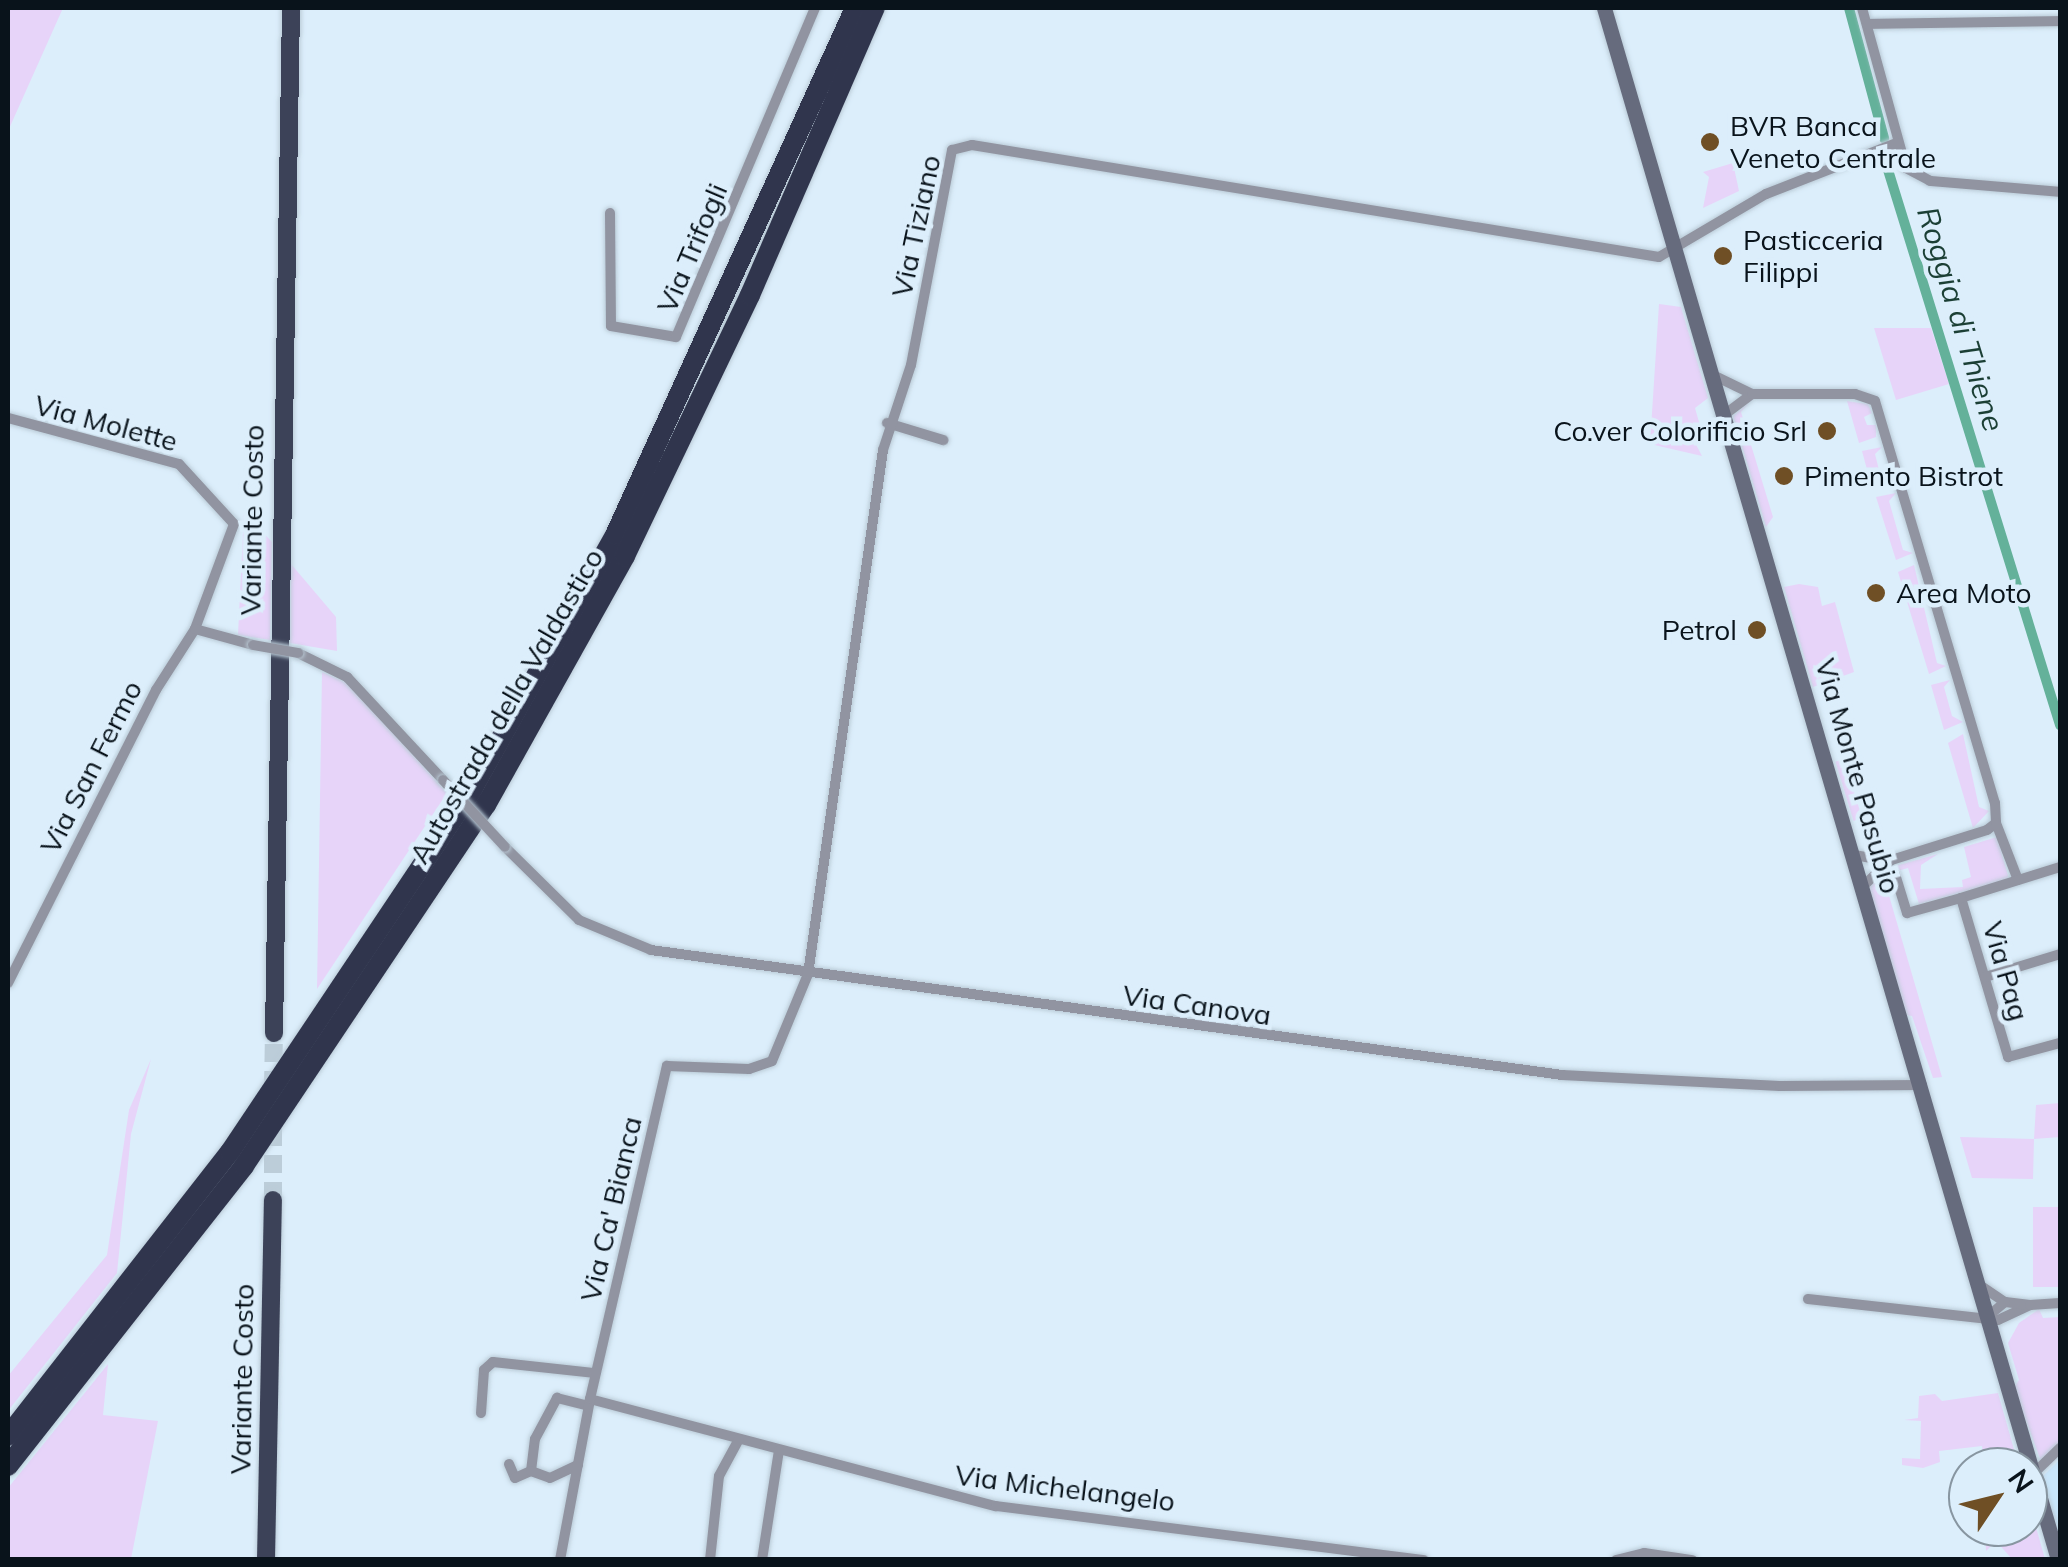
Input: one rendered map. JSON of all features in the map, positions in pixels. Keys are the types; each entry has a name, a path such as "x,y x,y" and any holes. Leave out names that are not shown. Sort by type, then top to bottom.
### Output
{"highway":[{"name":"Variante Costo","path":"274,1033 291,8"},
{"name":"Autostrada della Valdastico","path":"8,1436 230,1152 472,790 624,518 855,8"},
{"name":"Autostrada della Valdastico","path":"8,1466 244,1166 486,805 625,556 750,295 875,8"},
{"name":"Variante Costo","path":"266,1560 272,1200"}],"main road":[{"name":"Via Monte Pasubio","path":"1604,8 1728,412 2025,1447"},
{"name":"Via Monte Pasubio","path":"2048,1526 2058,1560"}],"street":[{"name":"Via Trifogli","path":"610,214 611,326 676,338 815,8"},
{"path":"1862,8 1906,168 1930,182 2060,192"},
{"path":"1867,24 2055,21 2048,8"},
{"path":"1676,250 1766,194 1897,144"},
{"name":"Via Tiziano","path":"808,974 888,423 907,381 946,166 960,145 1659,257 1676,250"},
{"path":"1717,377 1752,394 1855,394 1875,402 1996,822 2018,880"},
{"path":"1728,412 1752,394"},
{"name":"Via Molette","path":"8,418 178,464 231,516 230,545 195,629"},
{"path":"888,423 944,440"},
{"name":"Via Canova","path":"195,629 298,654 347,677 558,902 608,937 650,950 1562,1075 1818,1088 1922,1085"},
{"name":"Via San Fermo","path":"8,983 163,678 195,629"},
{"path":"1864,886 1891,860 1996,822"},
{"path":"1854,855 1891,860"},
{"name":"Via Pag","path":"1895,874 1906,913 2060,867"},
{"name":"Via Pag","path":"1962,898 2008,1057 2060,1043"},
{"path":"1985,977 2060,954"},
{"name":"Via Ca' Bianca","path":"560,1560 595,1373 667,1066 739,1069 772,1061 808,974"},
{"path":"1978,1284 2006,1302 2060,1303"},
{"path":"1808,1299 1987,1317 2013,1316"},
{"path":"1987,1317 2006,1302"},
{"path":"1996,1346 2013,1316 2030,1305"},
{"path":"481,1413 484,1370 493,1362 595,1373"},
{"path":"532,1471 535,1439 557,1398 589,1402"},
{"name":"Via Michelangelo","path":"589,1402 996,1506 1424,1560"},
{"path":"710,1560 719,1476 727,1450 740,1439"},
{"path":"762,1560 778,1450"},
{"path":"508,1464 515,1478 532,1471 550,1478 578,1464"},
{"path":"1616,1560 1644,1553 1692,1560"}],"shaded area":[{"path":"8,8 63,8 8,131"},
{"path":"1733,163 1739,191 1703,208 1709,177 1703,172"},
{"path":"1659,304 1681,307 1708,398 1695,408 1701,429 1690,433 1702,456 1650,444"},
{"path":"1874,328 1931,328 1949,384 1896,400"},
{"path":"1847,401 1868,404 1872,413 1864,417 1867,425 1876,425 1876,437 1859,443"},
{"path":"1750,402 1741,412 1773,517 1766,527 1733,416"},
{"path":"1882,447 1875,454 1879,470 1892,479 1872,488 1862,451"},
{"path":"1896,493 1889,501 1903,550 1913,553 1896,560 1876,497"},
{"path":"244,512 272,542 270,640 238,635"},
{"path":"291,564 336,617 337,651 290,643"},
{"path":"1914,565 1937,663 1946,666 1929,674 1898,572"},
{"path":"1784,587 1818,587 1822,606 1835,602 1854,672 1813,687"},
{"path":"322,672 347,683 447,793 317,989"},
{"path":"1950,680 1944,687 1952,716 1963,722 1944,730 1931,685"},
{"path":"1963,734 1979,807 1989,811 1973,828 1948,743"},
{"path":"1844,759 1862,818 1854,821 1835,762"},
{"path":"1997,837 2009,879 1919,904 1908,868 1883,875 1942,1077 1933,1078 1912,1016 1906,1015 1869,888 1881,870 1938,854 1921,865 1920,889 1963,887 1962,880 1971,877 1964,847"},
{"path":"151,1059 131,1134 117,1273 8,1411 8,1376 107,1255 129,1110"},
{"path":"2060,1103 2060,1137 2034,1139 2036,1105"},
{"path":"1960,1137 2034,1139 2033,1179 1972,1178"},
{"path":"2033,1207 2060,1207 2060,1287 2033,1287"},
{"path":"2039,1309 2043,1318 2060,1317 2060,1442 2048,1454 2048,1447 2036,1447 2014,1388 2019,1380 2008,1343 2019,1323"},
{"path":"108,1364 103,1415 158,1421 131,1559 8,1559 8,1488"},
{"path":"1998,1393 2013,1447 1948,1447 1939,1451 1940,1462 1923,1468 1902,1465 1902,1458 1920,1459 1921,1421 1904,1420 1918,1418 1919,1396 1935,1394 1942,1401"},
{"path":"2060,1459 2060,1541 2048,1498 2048,1471"},
{"path":"2001,1547 2042,1547 2045,1559 2012,1559"}],"waterway":[{"name":"Roggia di Thiene","path":"1849,8 1884,138"},
{"name":"Roggia di Thiene","path":"1884,157 2060,725"}],"tunnel":[{"path":"273,1089 274,1033"},
{"path":"273,1120 273,1200"}],"place":[{"name":"BVR Banca Veneto Centrale","path":"1710,142"},
{"name":"Pasticceria Filippi","path":"1723,256"},
{"name":"Co.ver Colorificio Srl","path":"1827,431"},
{"name":"Pimento Bistrot","path":"1784,476"},
{"name":"Area Moto","path":"1876,593"},
{"name":"Petrol","path":"1757,630"}]}
